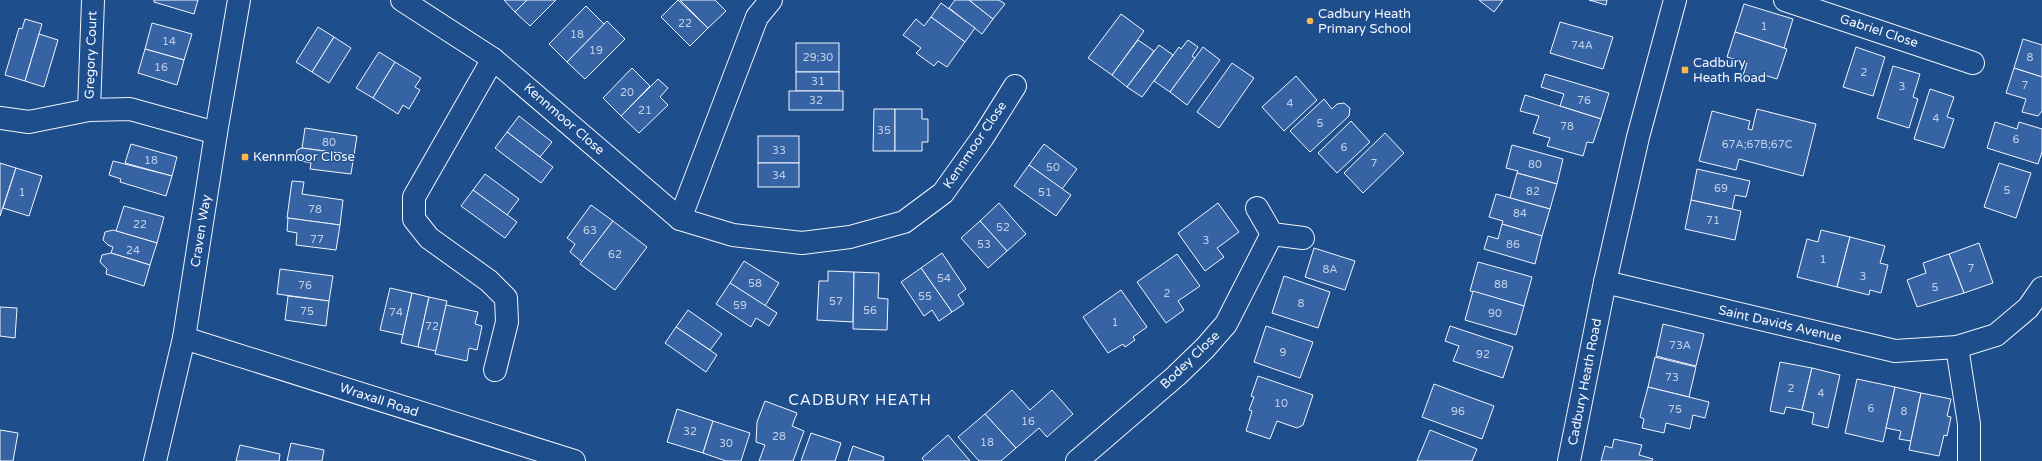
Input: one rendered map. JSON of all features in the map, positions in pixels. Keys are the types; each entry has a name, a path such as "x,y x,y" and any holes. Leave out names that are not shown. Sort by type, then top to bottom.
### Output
{"street":[{"name":"Gregory Court","path":"89,110 93,0"},
{"name":"Craven Way","path":"155,461 184,338 216,133 239,0"},
{"name":"Kennmoor Close","path":"402,0 494,59 680,219 732,235 802,243 850,237 904,222 943,193 983,137 1015,86"},
{"path":"680,219 756,17 771,0"},
{"name":"Cadbury Heath Road","path":"1569,461 1605,282 1638,137 1675,0"},
{"name":"Gabriel Close","path":"1785,0 1974,62"},
{"path":"494,59 414,197 414,219 429,238 490,281 506,298 507,322 495,370"},
{"name":"Gregory Court","path":"0,118 29,122 89,110 130,109 216,133"},
{"path":"1257,208 1272,234 1303,238"},
{"name":"Bodey Close","path":"1077,461 1176,376 1221,330 1226,324 1272,234"},
{"name":"Saint Davids Avenue","path":"1605,282 1895,351 1957,347 1996,335 2028,308 2042,288"},
{"name":"Wraxall Road","path":"184,338 574,461"},
{"path":"1957,347 1969,424 1969,461"}],"building":[{"path":"154,0 198,0 194,14 154,2"},
{"path":"504,0 527,0 515,12"},
{"path":"527,0 556,0 530,26 515,12"},
{"path":"678,0 708,28 690,46 661,17"},
{"path":"680,0 715,0 726,11 708,28"},
{"path":"955,0 969,0 993,19 982,34 949,8"},
{"path":"969,0 999,0 1005,4 993,19"},
{"path":"1479,0 1503,0 1494,12"},
{"path":"1589,0 1607,0 1606,5"},
{"path":"941,3 975,28 965,42 931,17"},
{"path":"1744,4 1793,19 1784,48 1735,32"},
{"path":"586,6 604,24 567,62 549,44"},
{"path":"1121,14 1144,31 1112,75 1088,58"},
{"path":"931,17 965,42 947,67 938,61 934,66 916,53 921,48 903,35 916,19 924,26"},
{"path":"25,19 42,24 25,81 5,75 19,28 22,29"},
{"path":"607,21 625,39 585,79 567,62"},
{"path":"1560,22 1613,37 1603,69 1550,53"},
{"path":"152,23 192,34 184,60 145,49"},
{"path":"318,27 334,37 312,72 296,62"},
{"path":"1735,32 1787,49 1777,79 1761,74 1760,80 1743,75 1747,63 1727,57"},
{"path":"39,34 58,40 44,87 25,81"},
{"path":"334,37 351,48 329,83 312,72"},
{"path":"2023,39 2042,45 2042,77 2014,68"},
{"path":"1138,40 1154,51 1127,87 1112,75"},
{"path":"1188,40 1198,47 1192,56 1195,58 1170,92 1154,81 1179,47 1181,49"},
{"path":"796,43 839,43 839,72 796,72"},
{"path":"1159,45 1173,55 1142,97 1127,87"},
{"path":"1203,47 1220,60 1187,105 1170,92"},
{"path":"1856,47 1885,57 1873,96 1843,87"},
{"path":"145,49 184,60 177,85 138,73"},
{"path":"379,52 395,62 373,98 356,88"},
{"path":"395,62 421,78 415,87 420,90 409,109 403,105 398,114 373,98"},
{"path":"1232,63 1254,78 1219,128 1197,112"},
{"path":"1893,66 1920,74 1913,97 1918,99 1909,128 1877,118"},
{"path":"632,68 650,86 621,116 603,98"},
{"path":"2014,68 2042,77 2042,111 2038,116 2022,112 2026,99 2006,93"},
{"path":"796,72 839,72 839,91 796,91"},
{"path":"1545,74 1609,93 1601,119 1560,106 1564,94 1541,87"},
{"path":"1296,76 1317,100 1284,131 1262,107"},
{"path":"658,79 668,88 660,97 668,105 639,133 621,116"},
{"path":"1930,89 1954,97 1947,117 1954,119 1944,148 1914,139"},
{"path":"789,91 843,91 843,110 789,110"},
{"path":"1525,95 1601,119 1593,143 1587,142 1583,156 1547,146 1550,138 1533,133 1539,116 1520,111"},
{"path":"1324,99 1332,109 1337,104 1344,103 1350,108 1349,116 1310,152 1290,131"},
{"path":"874,109 895,109 895,151 873,151"},
{"path":"895,109 922,109 922,119 928,119 928,142 922,142 922,151 895,151"},
{"path":"1757,109 1816,124 1803,176 1739,159 1736,170 1699,161 1712,111 1750,121 1748,129 1752,130"},
{"path":"519,116 552,142 540,157 507,132"},
{"path":"1351,121 1370,142 1337,173 1318,153"},
{"path":"1995,122 2017,129 2019,122 2042,129 2042,152 2038,164 1987,148"},
{"path":"305,128 357,136 354,155 302,148"},
{"path":"507,132 553,167 541,183 495,148"},
{"path":"1385,133 1404,153 1363,193 1344,173"},
{"path":"758,136 799,136 799,163 758,163"},
{"path":"131,144 177,157 172,176 125,163"},
{"path":"1044,144 1077,169 1062,189 1029,165"},
{"path":"1512,145 1563,159 1557,184 1517,173 1518,171 1506,168"},
{"path":"302,148 354,155 351,174 310,169 311,163 296,160 297,150"},
{"path":"113,161 172,176 166,196 120,182 121,179 109,175"},
{"path":"0,163 16,168 0,216"},
{"path":"758,163 799,163 799,187 758,187"},
{"path":"1999,163 2031,173 2016,218 1984,207"},
{"path":"1029,165 1071,195 1056,216 1014,186"},
{"path":"16,168 42,176 29,216 3,208"},
{"path":"1697,169 1750,181 1746,197 1735,195 1732,209 1691,200"},
{"path":"1517,173 1557,184 1550,209 1510,198"},
{"path":"485,174 519,199 507,215 473,190"},
{"path":"292,181 304,182 302,194 343,200 340,225 287,218"},
{"path":"473,190 517,222 505,238 461,206"},
{"path":"1496,194 1550,209 1542,236 1502,224 1503,221 1489,217"},
{"path":"1691,200 1741,211 1735,240 1685,229"},
{"path":"999,203 1026,234 1007,251 980,221"},
{"path":"1218,203 1239,232 1217,248 1224,257 1205,271 1178,233"},
{"path":"591,205 613,221 582,262 570,252 575,244 567,238"},
{"path":"124,206 164,217 157,243 116,231"},
{"path":"288,218 340,225 336,250 296,245 297,233 287,231"},
{"path":"613,221 647,247 615,290 580,264"},
{"path":"980,221 1007,251 988,268 961,238"},
{"path":"1502,224 1542,236 1535,264 1484,249 1488,236 1498,239"},
{"path":"113,230 157,243 150,265 111,253 113,247 108,245 103,240 105,232"},
{"path":"1821,230 1850,237 1837,287 1797,277 1807,239 1818,242"},
{"path":"1850,237 1885,246 1880,263 1888,265 1881,293 1870,290 1869,295 1837,287"},
{"path":"1979,243 1993,283 1964,293 1949,254"},
{"path":"1314,248 1355,261 1345,290 1305,277"},
{"path":"111,253 150,265 144,286 106,274 107,269 100,262 102,255"},
{"path":"942,253 966,289 958,295 964,304 952,312 921,268"},
{"path":"1177,254 1200,286 1178,301 1184,310 1166,323 1137,282"},
{"path":"1949,254 1964,293 1917,307 1907,280 1926,273 1923,263"},
{"path":"744,261 779,283 765,306 730,283"},
{"path":"1478,262 1532,277 1524,306 1470,291"},
{"path":"921,268 952,312 939,321 932,310 924,316 901,282"},
{"path":"280,269 333,276 329,301 277,294"},
{"path":"828,271 854,272 853,322 817,320 819,281 828,281"},
{"path":"854,272 879,273 878,298 888,299 887,330 853,329"},
{"path":"1284,276 1330,292 1318,328 1272,313"},
{"path":"730,283 777,313 769,326 756,318 751,327 716,304"},
{"path":"390,288 412,293 403,335 380,330"},
{"path":"1121,290 1147,327 1133,337 1135,340 1125,347 1123,344 1108,353 1083,317"},
{"path":"1473,291 1524,306 1516,335 1465,320"},
{"path":"412,293 429,297 418,347 401,343"},
{"path":"288,296 329,301 326,326 285,320"},
{"path":"429,297 447,301 436,351 418,347"},
{"path":"446,305 478,312 475,324 482,326 477,350 469,348 467,361 435,354"},
{"path":"0,307 17,308 15,338 0,336"},
{"path":"688,310 722,334 710,350 676,327"},
{"path":"1663,324 1704,334 1696,366 1656,356"},
{"path":"1266,326 1313,342 1300,378 1254,362"},
{"path":"1450,326 1513,347 1503,378 1453,361 1459,346 1445,341"},
{"path":"676,327 717,355 706,372 665,343"},
{"path":"1655,357 1696,367 1689,397 1648,387"},
{"path":"1780,362 1812,368 1802,410 1786,407 1784,414 1770,411"},
{"path":"1812,368 1840,375 1828,428 1812,424 1814,413 1802,410"},
{"path":"1258,376 1313,395 1303,425 1297,428 1277,421 1270,439 1246,431 1252,411 1249,410 1254,397 1251,396"},
{"path":"1857,379 1895,387 1883,442 1845,433"},
{"path":"1434,384 1494,406 1482,439 1422,417"},
{"path":"1648,387 1709,402 1705,418 1693,415 1690,429 1666,423 1664,433 1642,428 1644,419 1640,417"},
{"path":"1895,387 1921,393 1911,441 1899,439 1901,431 1886,428"},
{"path":"1012,390 1030,410 1052,390 1073,414 1047,437 1039,428 1016,448 985,414"},
{"path":"1921,393 1951,399 1947,416 1951,417 1947,436 1944,435 1939,456 1909,450"},
{"path":"765,401 797,413 792,426 804,431 793,461 759,461 765,445 756,442 757,422"},
{"path":"677,409 713,421 703,453 667,442"},
{"path":"985,414 1016,448 1001,461 979,461 958,437"},
{"path":"713,421 750,433 741,461 726,461 703,453"},
{"path":"0,430 18,433 13,461 0,461"},
{"path":"1430,430 1477,449 1472,461 1417,461"},
{"path":"811,433 841,443 835,461 801,461"},
{"path":"948,435 970,461 924,461 922,458"},
{"path":"1614,439 1642,445 1639,455 1653,459 1652,461 1601,461 1605,446 1612,448"},
{"path":"291,443 324,450 322,461 287,461"},
{"path":"240,445 280,454 279,461 236,461"},
{"path":"853,446 884,457 883,461 848,461"}],"place":[{"name":"Cadbury Heath Primary School","path":"1310,21"},
{"name":"Cadbury Heath Road","path":"1685,70"},
{"name":"Kennmoor Close","path":"245,157"}],"district":[{"name":"CADBURY HEATH","path":"860,400"}]}
